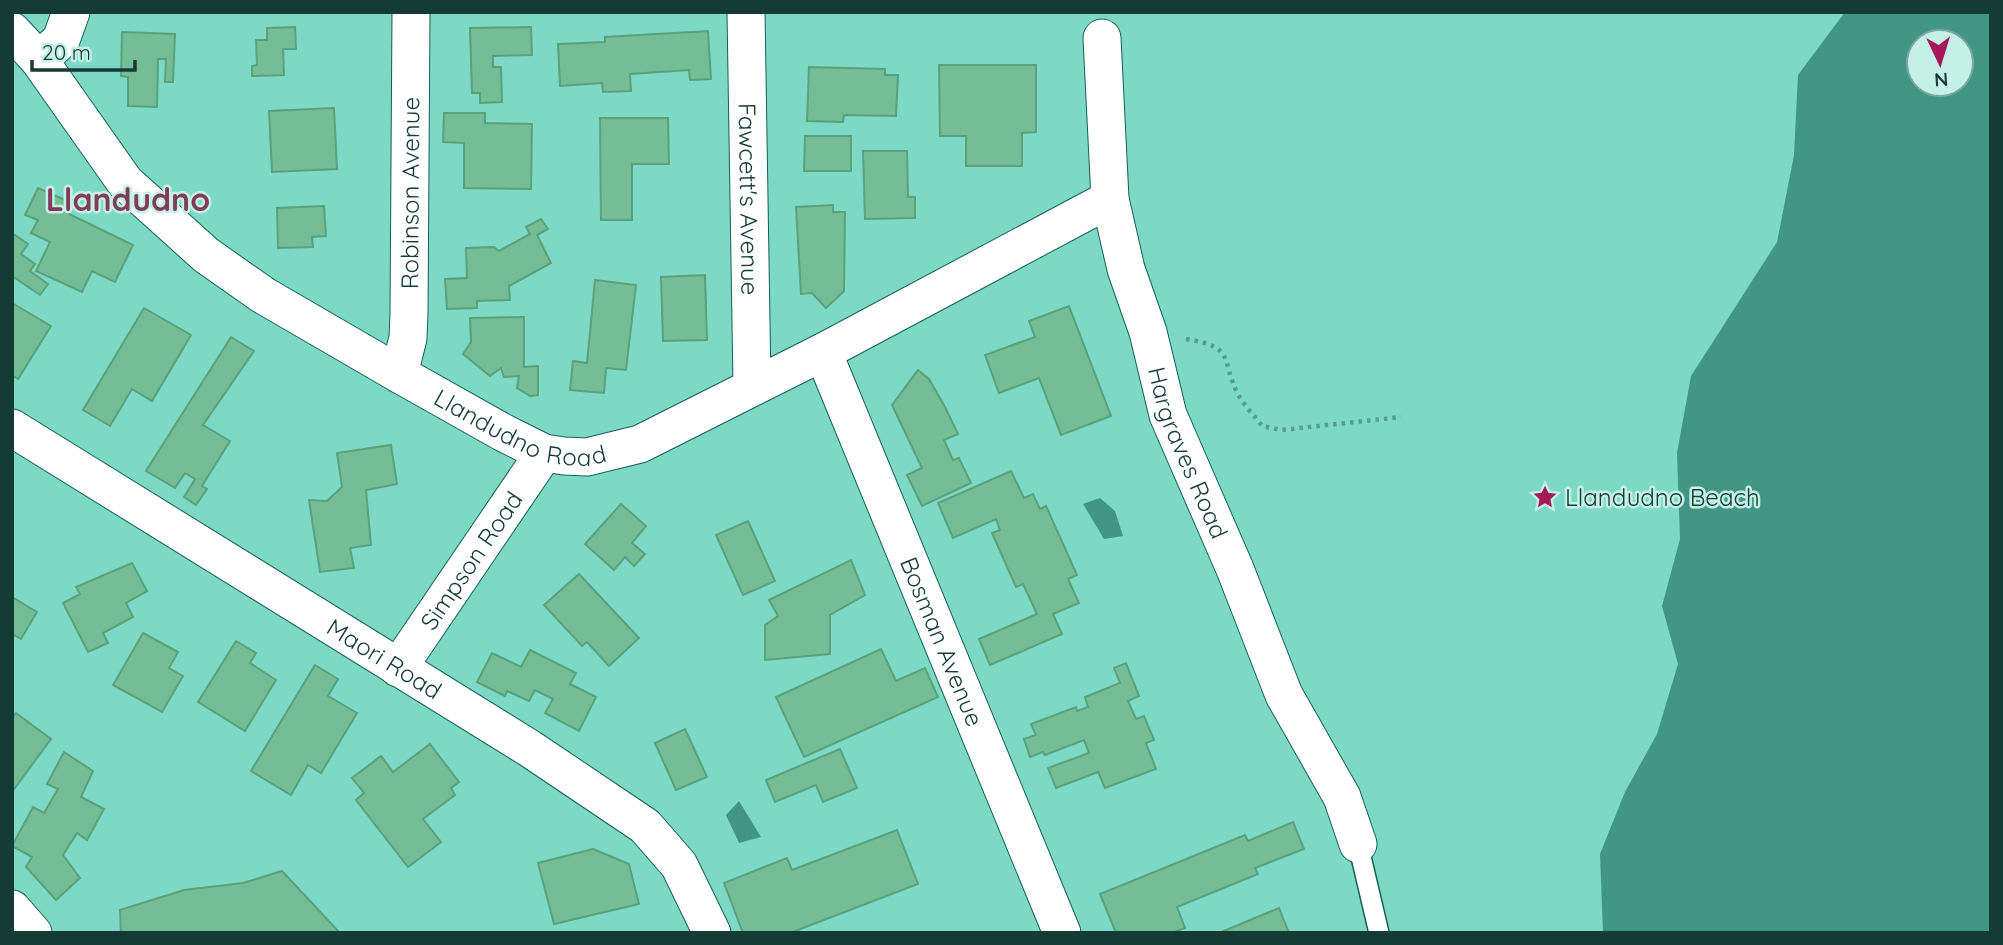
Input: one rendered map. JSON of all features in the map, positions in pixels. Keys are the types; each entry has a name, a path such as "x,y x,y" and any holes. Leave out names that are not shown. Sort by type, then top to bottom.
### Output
{"street":[{"path":"39,60 61,40 71,12"},
{"name":"Robinson Avenue","path":"399,374 408,338 409,314 411,12"},
{"name":"Fawcett's Avenue","path":"746,12 752,385"},
{"name":"Llandudno Road","path":"12,31 39,60 125,182 172,227 263,295 399,374 544,453 587,457 640,444 752,385 823,352 1110,199"},
{"name":"Hargraves Road","path":"1102,38 1110,199 1126,269 1148,332 1168,415 1235,569 1284,695 1342,797 1358,844"},
{"name":"Bosman Avenue","path":"823,352 1062,933"},
{"name":"Maori Road","path":"12,428 529,748 645,826 679,865 712,933"},
{"name":"Simpson Road","path":"398,668 544,453"},
{"path":"12,909 33,933"}],"lane":[{"path":"1358,844 1379,933"}],"path":[{"path":"1148,332 1207,342 1228,357 1238,394 1262,426 1282,430 1401,417"}],"water":[{"path":"1845,12 1991,12 1991,933 1603,933 1600,854 1625,792 1657,734 1678,664 1662,606 1680,539 1677,453 1691,376 1777,242 1794,155 1798,75"},
{"path":"1100,498 1115,511 1123,536 1104,539 1083,504"},
{"path":"739,801 761,837 739,843 726,815"}],"building":[{"path":"295,27 296,49 283,49 284,75 252,76 252,66 257,65 256,40 267,40 267,28"},
{"path":"531,27 532,55 493,56 493,67 501,67 502,102 480,103 480,93 472,93 470,28"},
{"path":"708,31 711,79 690,80 689,70 630,74 631,91 603,92 602,83 560,86 558,44 605,42 605,37"},
{"path":"122,32 175,34 173,82 165,82 166,59 158,59 157,107 128,106 128,77 121,76"},
{"path":"939,65 1036,65 1036,132 1022,133 1022,166 966,166 966,136 940,136"},
{"path":"809,67 885,69 885,75 898,75 896,116 844,115 843,122 807,121"},
{"path":"334,108 337,169 272,172 269,111"},
{"path":"444,113 485,113 485,123 532,124 531,189 464,188 464,143 443,142"},
{"path":"600,118 668,118 669,164 632,164 632,220 601,220"},
{"path":"805,136 851,136 851,171 804,171"},
{"path":"863,151 907,151 908,197 915,197 915,218 865,219"},
{"path":"38,188 72,203 67,213 133,245 115,282 92,271 82,292 36,271 50,242 31,233 38,220 25,215"},
{"path":"833,205 833,212 845,212 844,291 826,308 812,293 801,294 796,207"},
{"path":"324,206 326,236 312,237 313,247 278,248 277,208"},
{"path":"541,219 548,229 537,235 551,263 509,286 510,300 477,301 477,308 447,309 445,279 467,278 466,248 494,247 499,251 530,234 526,227"},
{"path":"12,233 28,244 21,254 35,264 30,271 48,284 40,295 12,276"},
{"path":"705,275 707,340 663,341 661,277"},
{"path":"595,280 636,285 626,370 606,368 604,393 570,390 573,361 587,363"},
{"path":"12,303 51,326 18,379 12,375"},
{"path":"1069,306 1111,416 1061,435 1039,378 999,393 985,355 1035,337 1029,321"},
{"path":"144,308 191,335 152,401 132,389 110,426 83,410"},
{"path":"524,317 524,367 538,366 538,395 530,396 517,388 519,376 504,377 501,368 490,376 463,354 471,342 470,318"},
{"path":"231,337 254,351 203,425 230,441 202,486 207,489 196,505 184,497 195,479 185,473 175,488 146,471"},
{"path":"918,370 929,379 958,434 944,440 953,460 959,458 971,483 922,506 907,475 922,468 892,405"},
{"path":"391,445 397,484 366,490 371,545 350,548 354,568 320,572 309,500 327,501 342,487 337,453"},
{"path":"1011,471 1024,498 1033,494 1040,509 1046,506 1077,575 1068,579 1079,603 1053,614 1062,634 990,665 979,639 1037,614 1023,584 1016,587 992,533 1000,530 996,519 953,538 938,503"},
{"path":"621,504 646,526 632,543 645,554 634,566 625,557 614,570 585,544"},
{"path":"748,521 775,581 743,595 716,535"},
{"path":"851,560 865,595 830,615 830,654 765,660 765,625 778,616 769,600"},
{"path":"132,563 147,591 126,603 133,617 103,633 108,643 88,652 63,603 80,594 76,587"},
{"path":"579,574 639,638 609,666 587,642 582,646 544,605"},
{"path":"12,597 37,612 21,639 12,634"},
{"path":"143,633 178,652 169,668 183,676 162,712 113,685"},
{"path":"236,641 256,653 250,663 276,680 245,731 198,702"},
{"path":"881,649 896,681 925,668 938,697 804,757 776,697"},
{"path":"530,650 576,673 570,684 596,697 579,731 545,713 553,699 535,690 529,701 507,691 505,696 477,682 492,653 521,667"},
{"path":"1126,663 1139,696 1128,701 1136,719 1144,716 1154,740 1146,743 1156,769 1105,788 1098,772 1056,788 1048,768 1089,753 1084,740 1045,755 1043,752 1030,757 1024,739 1036,735 1031,724 1076,707 1077,711 1088,707 1085,697 1120,683 1114,668"},
{"path":"315,665 338,679 328,696 357,713 321,773 308,765 291,795 251,771"},
{"path":"16,713 51,739 12,792 12,717"},
{"path":"685,729 707,777 676,790 655,743"},
{"path":"430,744 459,782 451,788 455,795 423,819 441,842 408,867 356,800 364,793 352,778 381,756 393,772"},
{"path":"840,749 857,788 823,802 816,785 775,802 766,780"},
{"path":"64,752 93,771 81,797 104,809 87,840 77,833 63,855 80,878 56,900 26,867 32,857 12,846 33,807 44,813 58,789 47,784"},
{"path":"1293,822 1304,849 1255,868 1258,874 1177,907 1185,928 1172,933 1116,933 1100,894 1245,835 1248,841"},
{"path":"897,830 918,884 790,933 743,933 724,883 787,858 792,870"},
{"path":"593,849 629,864 639,904 554,924 538,863"},
{"path":"282,871 340,933 121,933 120,910 184,890 243,883"},
{"path":"1279,908 1289,933 1219,933"}],"place":[{"name":"Llandudno Beach","path":"1545,497"}],"district":[{"name":"Llandudno","path":"128,199"}]}
